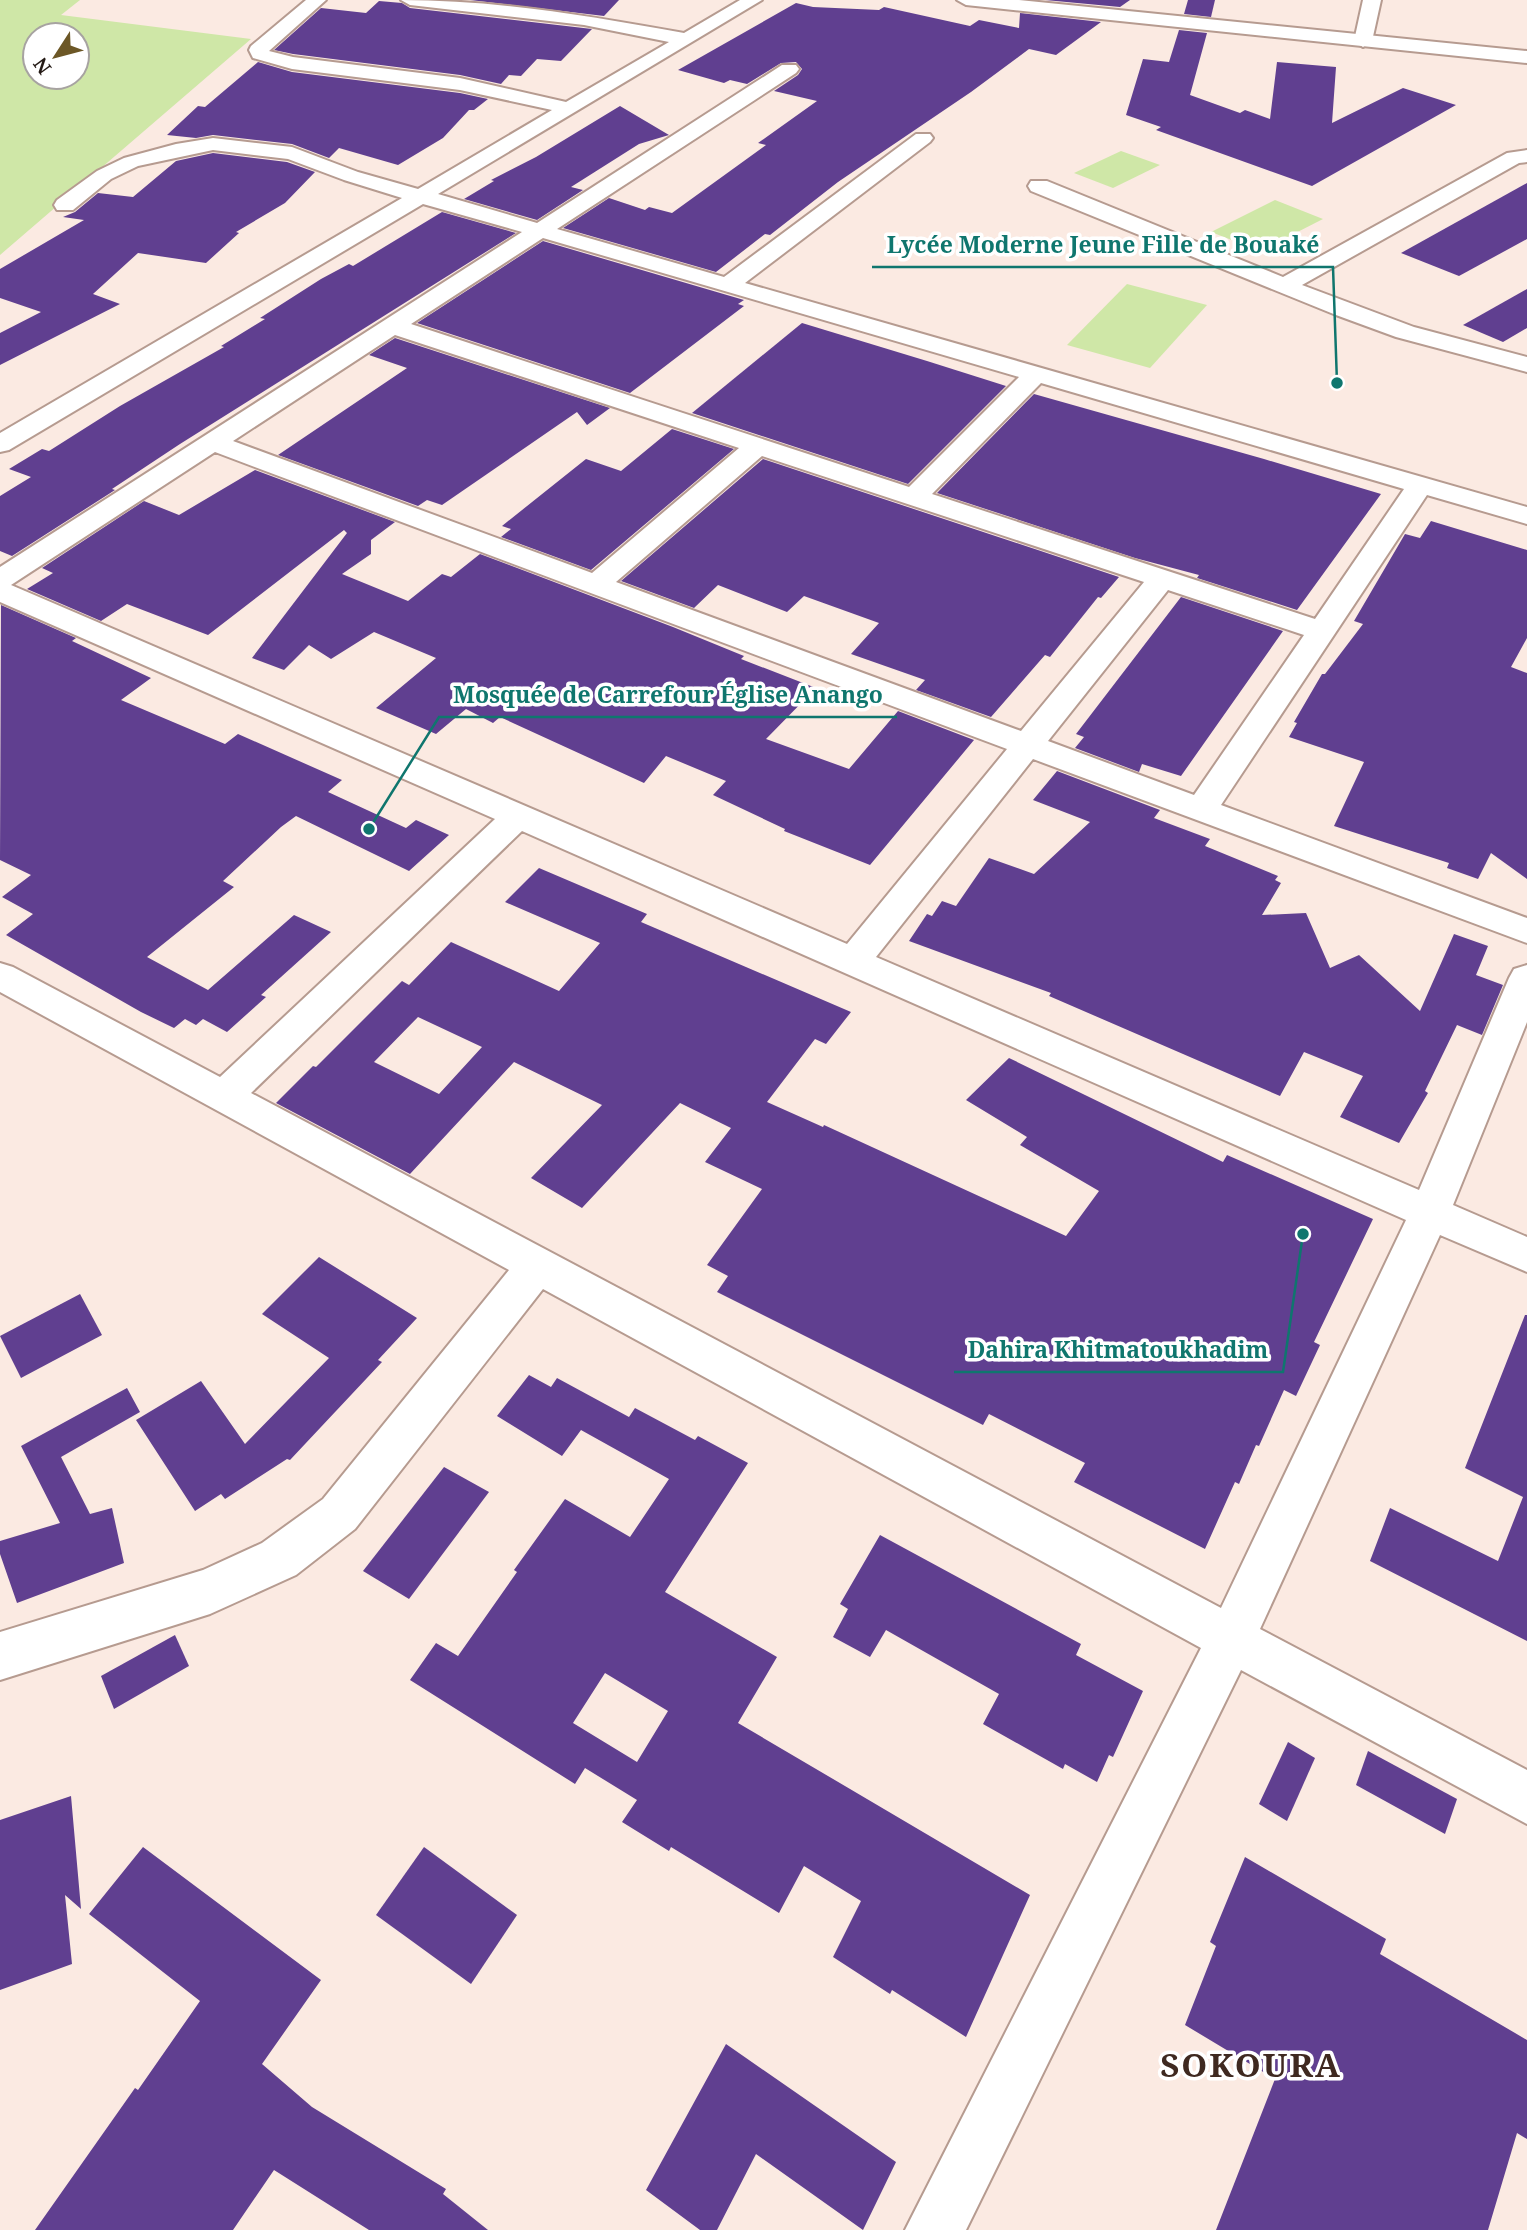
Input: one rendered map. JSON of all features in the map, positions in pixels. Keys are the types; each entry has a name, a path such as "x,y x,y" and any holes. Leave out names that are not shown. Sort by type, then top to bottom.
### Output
{"street":[{"path":"317,0 258,50 260,54 292,63 440,80 568,108"},
{"path":"410,0 584,19 685,39"},
{"path":"0,444 752,0"},
{"path":"966,0 1527,57"},
{"path":"1363,41 1372,0"},
{"path":"0,580 789,69"},
{"path":"729,284 923,138"},
{"path":"65,205 104,175 131,163 176,149 212,144 292,153 351,176 1527,516"},
{"path":"1284,285 1514,157 1527,156"},
{"path":"1039,186 1405,332 1527,365"},
{"path":"392,326 1322,631"},
{"path":"914,497 1037,373"},
{"path":"212,442 1527,931"},
{"path":"595,585 757,447"},
{"path":"1200,809 1421,484"},
{"path":"853,961 1162,578"},
{"path":"0,591 1527,1255"},
{"path":"224,1096 517,817"},
{"path":"0,976 1527,1798"},
{"path":"935,2230 1231,1639 1430,1212 1527,978"},
{"path":"0,1656 210,1591 279,1559 339,1514 538,1265"}],"green space":[{"path":"0,0 80,0 61,15 251,39 0,255"},
{"path":"1121,151 1160,165 1113,188 1074,173"},
{"path":"1275,200 1323,219 1260,251 1211,232"},
{"path":"1127,284 1207,305 1150,368 1067,345"}],"building":[{"path":"470,0 619,0 604,16"},
{"path":"1045,0 1130,0 1120,7"},
{"path":"1188,0 1215,0 1211,17 1184,14"},
{"path":"379,1 402,3 410,8 592,29 561,61 537,59 521,76 509,75 501,84 460,75 274,50 321,8 366,13"},
{"path":"796,3 813,7 879,10 884,7 970,26 979,20 1019,28 1020,13 1101,22 1056,55 1029,49 971,92 838,182 770,235 765,234 716,272 563,228 609,198 645,210 649,207 672,213 766,145 758,143 817,101 774,91 798,75 802,69 796,62 781,63 747,84 730,80 724,83 678,70"},
{"path":"1179,30 1207,33 1190,95 1240,113 1245,110 1270,119 1277,62 1336,67 1332,123 1403,88 1456,105 1312,186 1156,130 1161,127 1126,115 1143,59 1169,62"},
{"path":"258,62 292,72 460,93 488,99 474,110 469,110 443,138 398,165 339,148 329,158 292,144 213,135 196,138 167,135 198,106 205,107"},
{"path":"620,106 669,135 639,144 571,187 583,190 537,220 464,199 494,181 491,180 536,157"},
{"path":"213,153 287,162 315,172 285,203 236,232 239,233 206,263 138,253 93,294 120,304 0,365 0,333 41,312 0,298 0,269 84,220 63,217 75,212 98,193 133,197 176,161"},
{"path":"1527,183 1527,239 1459,276 1401,253"},
{"path":"442,212 516,233 180,444 112,489 115,490 12,556 0,551 0,496 31,477 9,469 42,449 49,451 120,406 224,347 221,346 321,279 349,264 353,266"},
{"path":"543,241 744,300 738,304 744,306 630,393 417,323"},
{"path":"1527,289 1527,328 1503,342 1463,325"},
{"path":"802,323 1006,386 908,484 692,413"},
{"path":"395,338 610,408 587,425 577,412 442,505 427,500 418,506 278,455 407,368 369,355"},
{"path":"1034,394 1381,494 1297,610 1197,578 1199,575 1135,558 937,493"},
{"path":"672,429 734,449 591,570 501,537 511,529 502,526 586,459 621,471"},
{"path":"763,459 1119,577 1101,598 1098,597 1050,657 1045,655 991,717 916,690 925,680 851,654 879,623 804,596 787,612 718,585 694,608 621,581"},
{"path":"255,470 395,522 371,540 371,554 342,574 408,601 442,574 451,577 480,554 673,627 744,656 741,659 816,688 766,739 849,769 898,711 974,740 870,865 784,831 785,829 713,795 726,781 666,756 644,783 500,717 493,723 466,709 436,734 376,708 436,658 374,632 331,659 309,645 284,670 252,658 347,533 344,530 208,635 127,604 101,621 27,589 53,573 42,568 144,501 179,515"},
{"path":"1431,521 1527,550 1527,638 1511,667 1527,673 1527,879 1491,853 1478,879 1447,868 1449,863 1334,826 1364,762 1289,737 1297,723 1294,722 1322,674 1325,674 1363,624 1354,621 1405,534 1420,538"},
{"path":"1181,597 1283,631 1181,776 1142,764 1139,772 1075,748 1084,737 1076,734"},
{"path":"1,605 76,638 72,641 151,678 121,700 225,744 238,734 342,780 328,792 406,828 416,820 449,835 409,871 296,816 223,881 234,887 147,957 208,990 294,915 331,932 261,995 266,997 227,1032 203,1019 196,1025 185,1019 174,1028 141,1012 6,935 33,914 2,897 31,875 0,860"},
{"path":"1057,771 1160,810 1154,818 1210,839 1205,846 1278,876 1275,880 1281,883 1262,915 1306,913 1330,968 1359,955 1420,1011 1454,934 1488,946 1476,975 1503,985 1482,1035 1457,1025 1425,1091 1428,1093 1399,1143 1340,1117 1363,1076 1304,1052 1280,1096 1049,996 1051,993 909,941 927,914 932,916 942,901 956,906 989,858 1034,874 1090,822 1033,800"},
{"path":"539,868 647,914 641,922 851,1012 826,1044 815,1039 767,1102 823,1127 824,1125 1066,1236 1099,1191 1020,1145 1027,1137 966,1100 1009,1058 1223,1162 1227,1155 1373,1219 1314,1342 1320,1345 1296,1396 1284,1390 1239,1484 1235,1482 1205,1549 1074,1482 1085,1463 989,1414 983,1425 717,1292 728,1276 707,1265 762,1189 705,1162 731,1128 680,1103 582,1208 531,1178 602,1105 514,1062 410,1174 276,1103 402,981 409,985 451,942 559,991 600,943 505,902","holes":["418,1017 482,1047 439,1094 374,1062"]},
{"path":"319,1257 417,1318 378,1360 382,1362 290,1460 287,1459 225,1499 221,1494 195,1511 136,1420 201,1381 245,1444 329,1358 262,1314"},
{"path":"80,1294 102,1335 21,1378 0,1336"},
{"path":"1525,1315 1527,1641 1370,1561 1390,1508 1498,1561 1523,1497 1465,1468"},
{"path":"529,1375 551,1387 557,1378 629,1417 635,1408 695,1440 698,1436 748,1463 665,1592 777,1657 738,1723 1030,1895 966,2037 892,1990 890,1994 833,1957 861,1901 804,1866 779,1913 671,1847 669,1851 622,1822 637,1800 585,1768 575,1784 410,1680 436,1643 458,1656 517,1572 514,1570 565,1499 630,1537 669,1479 581,1430 562,1456 497,1416","holes":["605,1673 668,1711 637,1762 573,1723"]},
{"path":"127,1388 140,1412 61,1457 90,1514 112,1508 124,1563 17,1603 0,1554 0,1541 60,1523 21,1446"},
{"path":"444,1467 489,1492 409,1599 363,1571"},
{"path":"880,1535 1081,1644 1076,1655 1143,1691 1113,1757 1109,1755 1097,1782 1065,1764 1063,1769 983,1724 999,1694 886,1630 870,1657 833,1637 848,1609 840,1604"},
{"path":"175,1635 189,1666 114,1709 101,1676"},
{"path":"1288,1742 1315,1758 1287,1821 1259,1804"},
{"path":"1368,1751 1457,1799 1445,1834 1356,1785"},
{"path":"71,1796 81,1909 65,1895 72,1964 0,1990 0,1820"},
{"path":"143,1847 321,1980 262,2064 312,2107 446,2189 443,2194 488,2230 369,2230 274,2170 233,2230 35,2230 200,2001 89,1914"},
{"path":"424,1847 517,1915 471,1984 376,1915"},
{"path":"1245,1857 1386,1939 1380,1954 1527,2040 1527,2139 1517,2133 1488,2230 1216,2230 1275,2079 1185,2025 1216,1946 1210,1942"},
{"path":"726,2044 896,2162 863,2230 756,2154 717,2230 700,2230 646,2190"}],"place":[{"name":"Lycée Moderne Jeune Fille de Bouaké","path":"1337,383"},
{"name":"Mosquée de Carrefour Église Anango","path":"369,829"},
{"name":"Dahira Khitmatoukhadim","path":"1303,1234"}],"district":[{"name":"SOKOURA","path":"1251,2064"}]}
